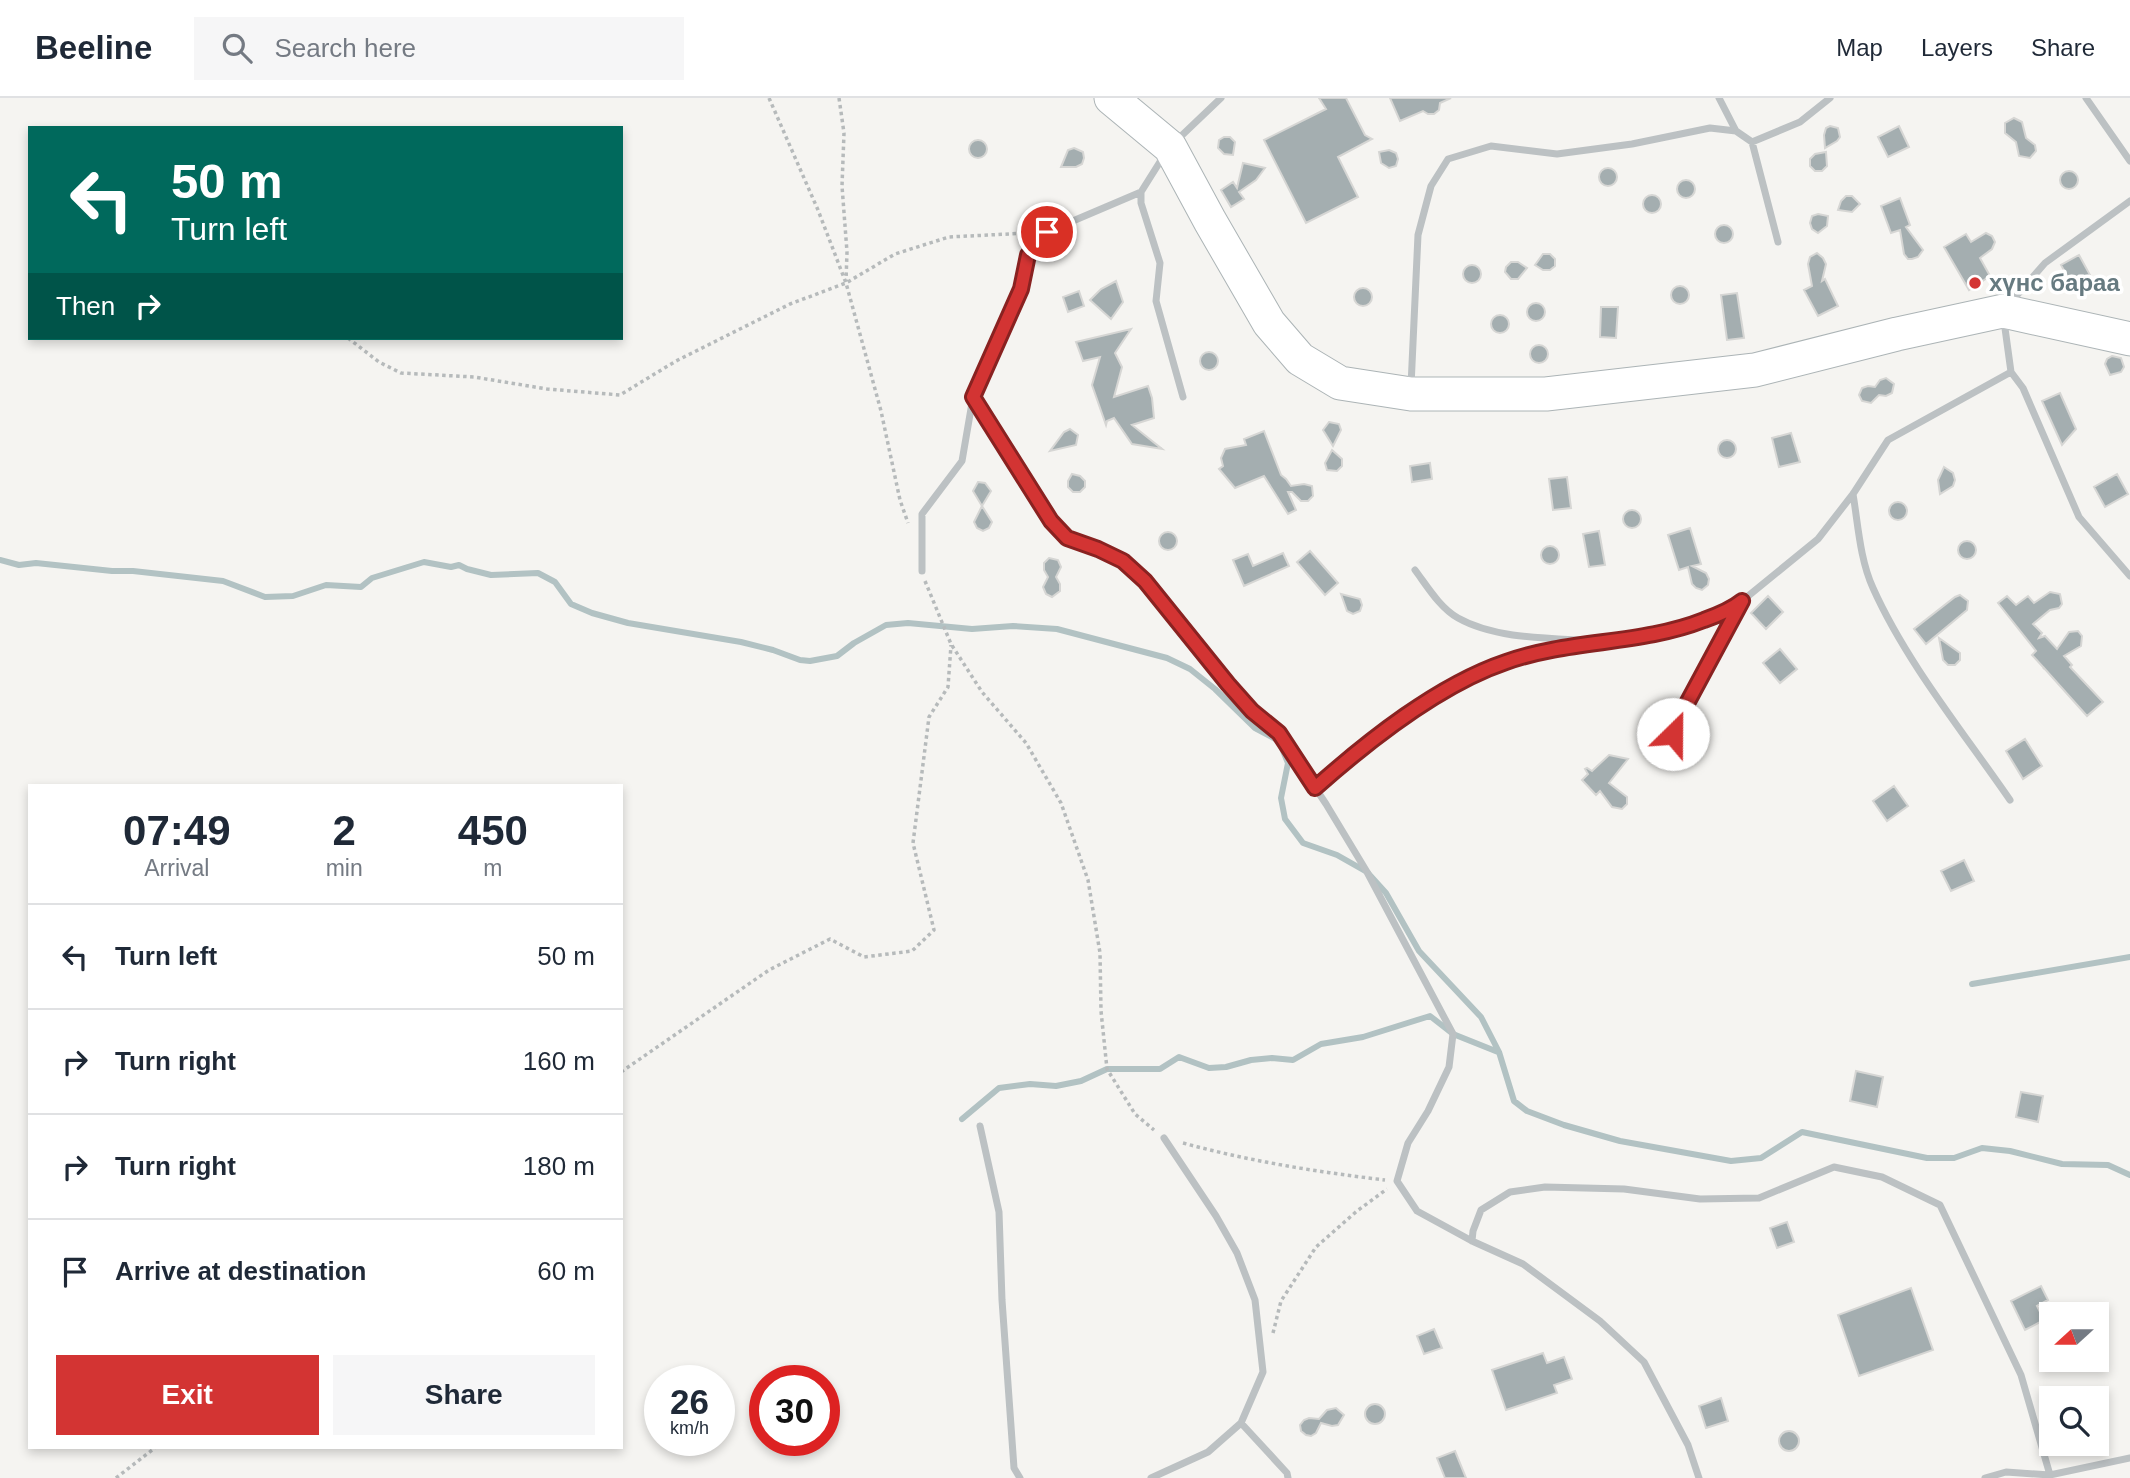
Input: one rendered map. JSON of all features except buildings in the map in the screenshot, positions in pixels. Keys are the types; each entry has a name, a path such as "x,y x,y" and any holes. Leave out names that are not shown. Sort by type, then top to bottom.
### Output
{"street":[{"path":"1111,98 1170,147 1269,323 1300,359 1340,383 1411,394 1546,394 1755,369 2003,311 2130,339"},
{"path":"1183,397 1156,301 1160,263 1141,203 1141,192 1170,147 1221,98"},
{"path":"1719,98 1736,131"},
{"path":"1752,142 1800,122 1830,98"},
{"path":"2087,98 2130,161"},
{"path":"1411,394 1418,235 1431,186 1448,159 1491,146 1557,153 1632,144 1710,128 1736,131 1752,142 1778,242"},
{"path":"922,571 922,514 962,461 973,397 1021,289 1028,255 1047,232 1141,192"},
{"path":"2130,201 2045,263 2003,311 2011,372 2023,388 2079,517 2130,576"},
{"path":"1315,788 1395,724 1454,685 1506,661 1553,650 1638,638 1689,626 1732,610 1818,539 1853,494 1888,440 2011,372"},
{"path":"973,397 1051,521 1067,538 1123,561 1145,581 1228,684 1252,711 1279,733 1367,872 1453,1034 1449,1067 1428,1111 1408,1143 1397,1181 1418,1211 1472,1241 1523,1264 1600,1321 1644,1362 1688,1446 1699,1478"},
{"path":"1853,494 1863,556 1872,587 1924,676 2010,800"},
{"path":"1415,570 1434,596 1457,618 1488,629 1526,636 1612,642"},
{"path":"1673,734 1742,601"},
{"path":"980,1126 999,1212 1007,1386 1014,1468 1020,1478"},
{"path":"1151,1478 1208,1452 1241,1423 1263,1372 1255,1300 1237,1253 1164,1138"},
{"path":"1472,1241 1481,1210 1510,1192 1545,1187 1610,1188 1700,1199 1759,1198 1834,1167 1882,1177 1940,1205 2021,1375 2050,1475"},
{"path":"1241,1423 1287,1474 1287,1478"},
{"path":"1985,1478 2006,1472 2050,1475 2130,1458"}],"path":[{"path":"769,98 818,210 846,283 908,523"},
{"path":"839,98 844,133 842,186 847,252 846,283"},
{"path":"351,340 379,362 401,373 474,377 547,389 620,395 676,361 790,304 846,283 895,254 949,237 1047,232"},
{"path":"922,571 951,645 982,692 1026,743 1061,803 1088,880 1100,953 1101,1011 1107,1069 1135,1114 1164,1138 1208,1150 1320,1172 1397,1181"},
{"path":"623,1071 769,970 830,939 864,957 912,951 934,930 913,843 929,717 948,687 951,645"},
{"path":"1263,1372 1281,1301 1316,1247 1397,1181"},
{"path":"116,1478 153,1449"}],"waterway":[{"path":"0,560 19,565 36,563 223,581 265,597 293,596 326,585 361,587 372,578 424,562 451,567 459,565 491,575 538,573 555,582 571,604 592,613 628,623 741,642 800,660 837,656 886,625 908,623 972,629 1013,626 1057,629 1167,658 1190,669 1255,728 1279,741 1288,763 1281,798 1285,819 1303,843 1337,855 1367,872 1386,893 1419,951 1481,1017 1499,1052 1514,1101 1527,1111 1620,1141 1731,1161 1761,1158 1802,1132 1927,1158 1954,1158 1982,1148 2010,1151 2062,1164 2108,1165 2130,1175"},
{"path":"1972,984 2130,957"},
{"path":"962,1119 999,1088 1030,1084 1056,1086 1081,1081 1107,1069 1160,1069 1179,1057 1209,1068 1226,1067 1251,1060 1293,1060 1321,1044 1363,1037 1430,1016 1453,1034 1498,1052"}],"place":[{"name":"хүнс бараа","path":"1975,283"}],"route":[{"path":"1047,232 1028,255 1021,289 973,397 1051,521 1067,538 1123,561 1145,581 1228,684 1252,711 1279,733 1315,788 1395,724 1454,685 1506,661 1553,650 1638,638 1689,626 1732,610 1742,601 1673,734"}]}
